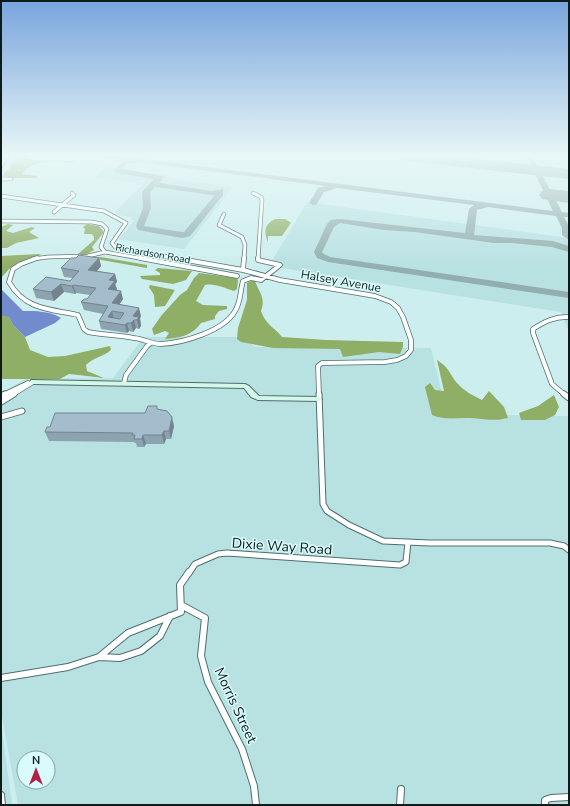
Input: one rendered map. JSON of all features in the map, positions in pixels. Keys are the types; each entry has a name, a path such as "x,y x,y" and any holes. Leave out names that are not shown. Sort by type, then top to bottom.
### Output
{"street":[{"path":"54,212 73,194"},
{"path":"105,252 87,256 53,257 29,260 13,269 9,282 28,304 78,315 84,329 88,332 142,339 151,343 178,341 193,337 228,321 238,308 243,281 251,278 261,280 280,265 258,260 262,200 261,197 254,194"},
{"name":"Halsey Avenue","path":"1,196 104,211 124,221 125,226 112,243 116,248 243,270 280,280 380,297 397,306 402,312 411,347 408,355 401,360 391,362 322,363 318,366 322,491 323,504 327,510 349,525 383,541 550,543 564,546 569,550"},
{"path":"224,214 219,225 238,232 246,242 243,270"},
{"name":"Richardson Road","path":"1,222 92,222 102,224 108,229 101,247 105,252 237,276"},
{"path":"569,317 558,316 533,329 532,333 552,384 569,398"},
{"path":"124,383 126,375 147,346 151,343"},
{"path":"1,396 17,387 33,382 245,386 258,398 318,399"},
{"path":"1,402 33,382"},
{"path":"1,417 22,411"},
{"name":"Dixie Way Road","path":"181,605 180,585 195,564 218,554 400,565 406,562 408,542"},
{"path":"100,657 113,644 128,633 181,612 181,605"},
{"name":"Morris Street","path":"181,605 205,618 201,656 208,682 242,749 254,786 256,805"},
{"path":"1,678 68,666 100,657 120,658 141,651 160,636 170,616"},
{"path":"400,805 401,789"},
{"path":"1,795 2,805"},
{"path":"545,805 545,800 551,798 569,798"}],"shaded area":[{"path":"133,194 228,194 184,249 119,239 134,221 130,217 118,215 115,212"},
{"path":"307,202 569,238 569,332 561,312 269,266"},
{"path":"144,337 243,337 255,347 431,348 447,414 569,416 569,805 18,805 1,711 1,393 25,379 113,378"},
{"path":"1,721 12,805 1,805"}],"green space":[{"path":"276,219 285,219 291,223 282,236 268,236 268,242 265,231 267,225"},
{"path":"8,224 13,225 6,231 13,233 32,227 35,228 29,232 39,238 16,243 7,248 1,248 1,227"},
{"path":"87,224 99,226 104,232 92,247 94,250 87,254 78,254 94,240 92,234 84,234 85,229 83,227"},
{"path":"41,255 10,268 1,278 1,256"},
{"path":"101,257 147,265 147,268 90,258"},
{"path":"158,268 192,271 186,280 173,284 142,279 140,276 160,275 160,273 155,270"},
{"path":"199,273 236,278 238,280 237,289 234,291 216,285 205,285 196,301 203,305 227,306 227,309 219,311 215,316 215,319 201,323 198,327 186,335 165,339 169,333 165,331 154,335 152,329 161,316 180,295 187,290 194,278"},
{"path":"255,281 261,295 263,302 261,311 263,316 282,337 403,342 403,347 400,354 379,352 343,357 340,349 273,348 241,342 237,339 238,328 247,300 247,283"},
{"path":"150,285 175,290 165,306 155,307 154,295 149,287"},
{"path":"2,314 9,317 13,325 25,337 30,350 48,357 65,356 110,346 111,350 86,365 87,371 104,378 69,374 60,379 1,379"},
{"path":"437,360 447,368 460,387 469,393 482,400 489,391 504,407 508,418 491,420 472,418 441,418 432,415 425,387 430,383 435,390 444,391"},
{"path":"554,395 559,407 555,415 545,420 521,420 519,413 538,406"}],"water":[{"path":"1,289 23,311 38,311 61,318 55,323 25,337 13,325 9,317 1,315"}],"building":[{"path":"79,255 99,258 88,270 115,274 109,280 115,281 108,289 121,291 112,303 139,308 133,316 139,317 137,320 125,325 99,321 108,306 81,302 84,299 87,299 96,288 61,284 51,292 33,289 46,277 70,281 79,271 61,268 71,258 76,258","holes":["112,311 124,313 120,319 108,317"]},
{"path":"148,406 157,406 157,409 167,411 172,417 169,431 164,431 162,435 143,435 142,439 134,439 135,435 132,435 133,433 45,432 47,427 50,427 55,413 145,413"}],"taxiway":[{"path":"146,194 147,208 140,226 141,228 182,235 187,234 220,194"},
{"path":"313,203 319,194"},
{"path":"402,194 559,214"},
{"path":"548,194 559,214"},
{"path":"469,237 473,209 478,206 487,205"},
{"path":"559,214 569,215"},
{"path":"559,214 566,228 566,235 569,237"},
{"path":"469,237 340,221 334,222 330,226 318,252 320,256 328,259 569,295"},
{"path":"469,237 494,240 512,240 553,244 569,249"}],"runway":[{"path":"549,195 569,197"}]}
